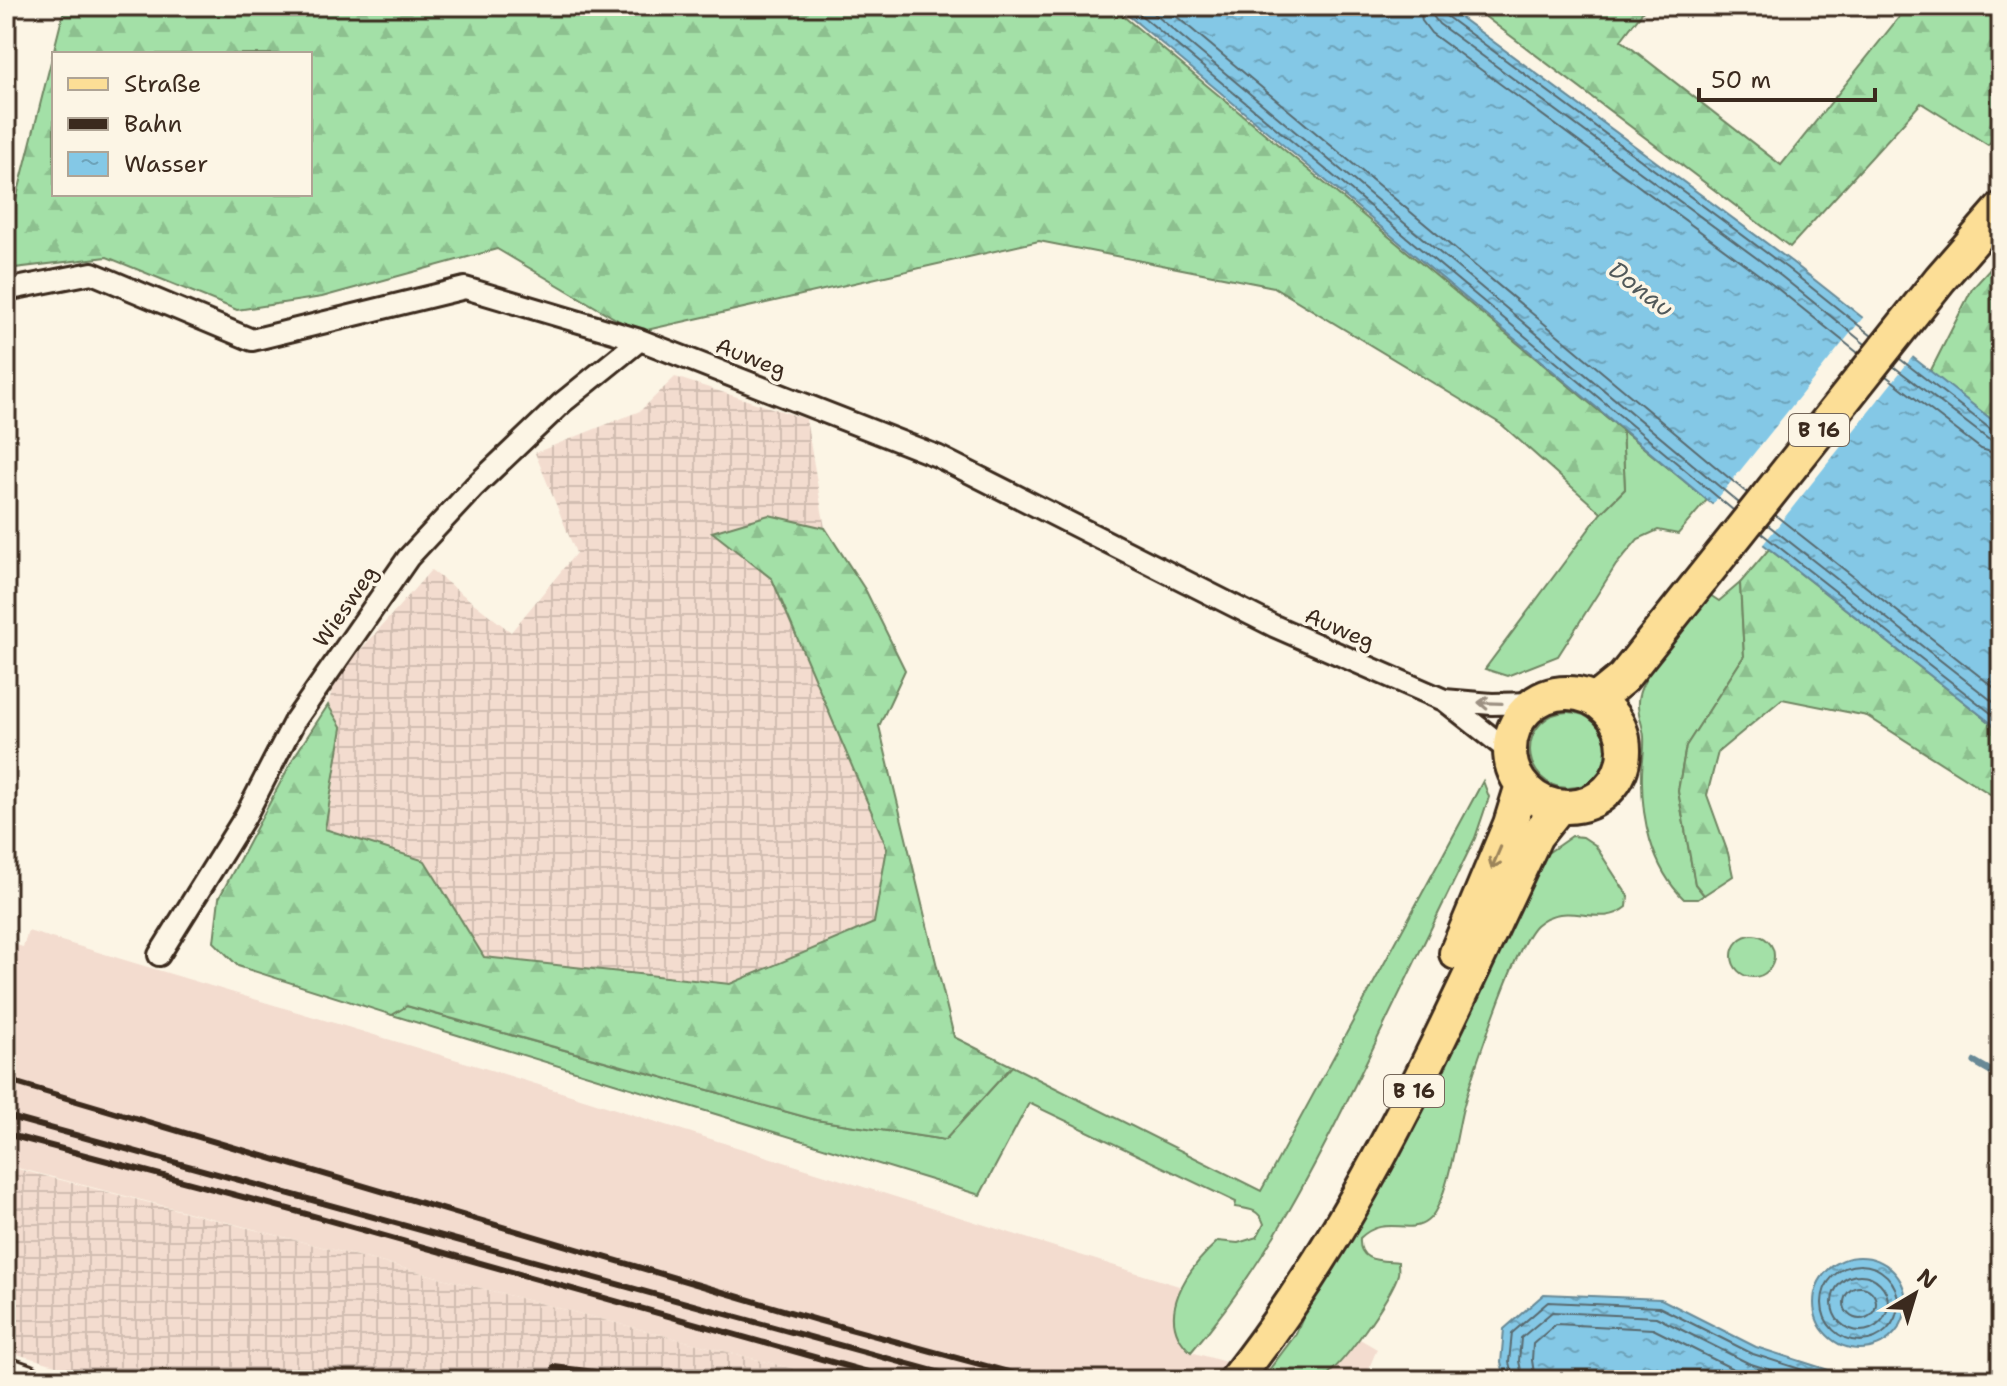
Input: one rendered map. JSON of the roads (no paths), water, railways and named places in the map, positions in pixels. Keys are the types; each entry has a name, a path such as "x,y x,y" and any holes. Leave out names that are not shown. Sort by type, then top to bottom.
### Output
{"main road":[{"name":"B 16","path":"1596,700 1623,678 1940,279 2001,209"},
{"path":"1565,693 1596,700 1617,722 1623,735 1623,765 1617,779 1594,802 1577,807 1559,807 1532,796 1515,775 1510,752 1512,733 1521,716 1535,703 1550,696 1565,693"},
{"path":"1456,953 1510,824 1522,785"},
{"name":"B 16","path":"1230,1370 1325,1252 1400,1121 1536,836 1559,807"},
{"name":"B 16","path":"1230,1370 1329,1209 1365,1142 1456,953 1515,878"},
{"path":"6,1373 26,1380"}],"street":[{"name":"Auweg","path":"6,290 92,273 252,340 465,288 640,340 937,456 1274,626 1444,700 1510,752"},
{"name":"Wiesweg","path":"159,955 245,817 294,722 408,558 474,487 542,422 640,340"},
{"name":"Auweg","path":"1444,700 1492,704 1535,703"}],"water":[{"name":"Donau","path":"1117,6 1445,6 1792,262 2001,427 2001,731 1707,500"},
{"path":"1860,1257 1878,1260 1893,1270 1903,1285 1906,1303 1903,1321 1893,1336 1878,1346 1860,1349 1842,1346 1827,1336 1817,1321 1814,1303 1817,1285 1827,1270 1842,1260"},
{"path":"1544,1294 1661,1299 1756,1347 1860,1380 1506,1380 1501,1363 1504,1329"}],"waterway":[{"path":"1975,1062 2001,1077"}],"railway":[{"path":"6,1080 817,1320 1038,1380"},
{"path":"6,1116 966,1380"},
{"path":"6,1134 292,1210 896,1380"},
{"path":"554,1367 662,1380"}]}
